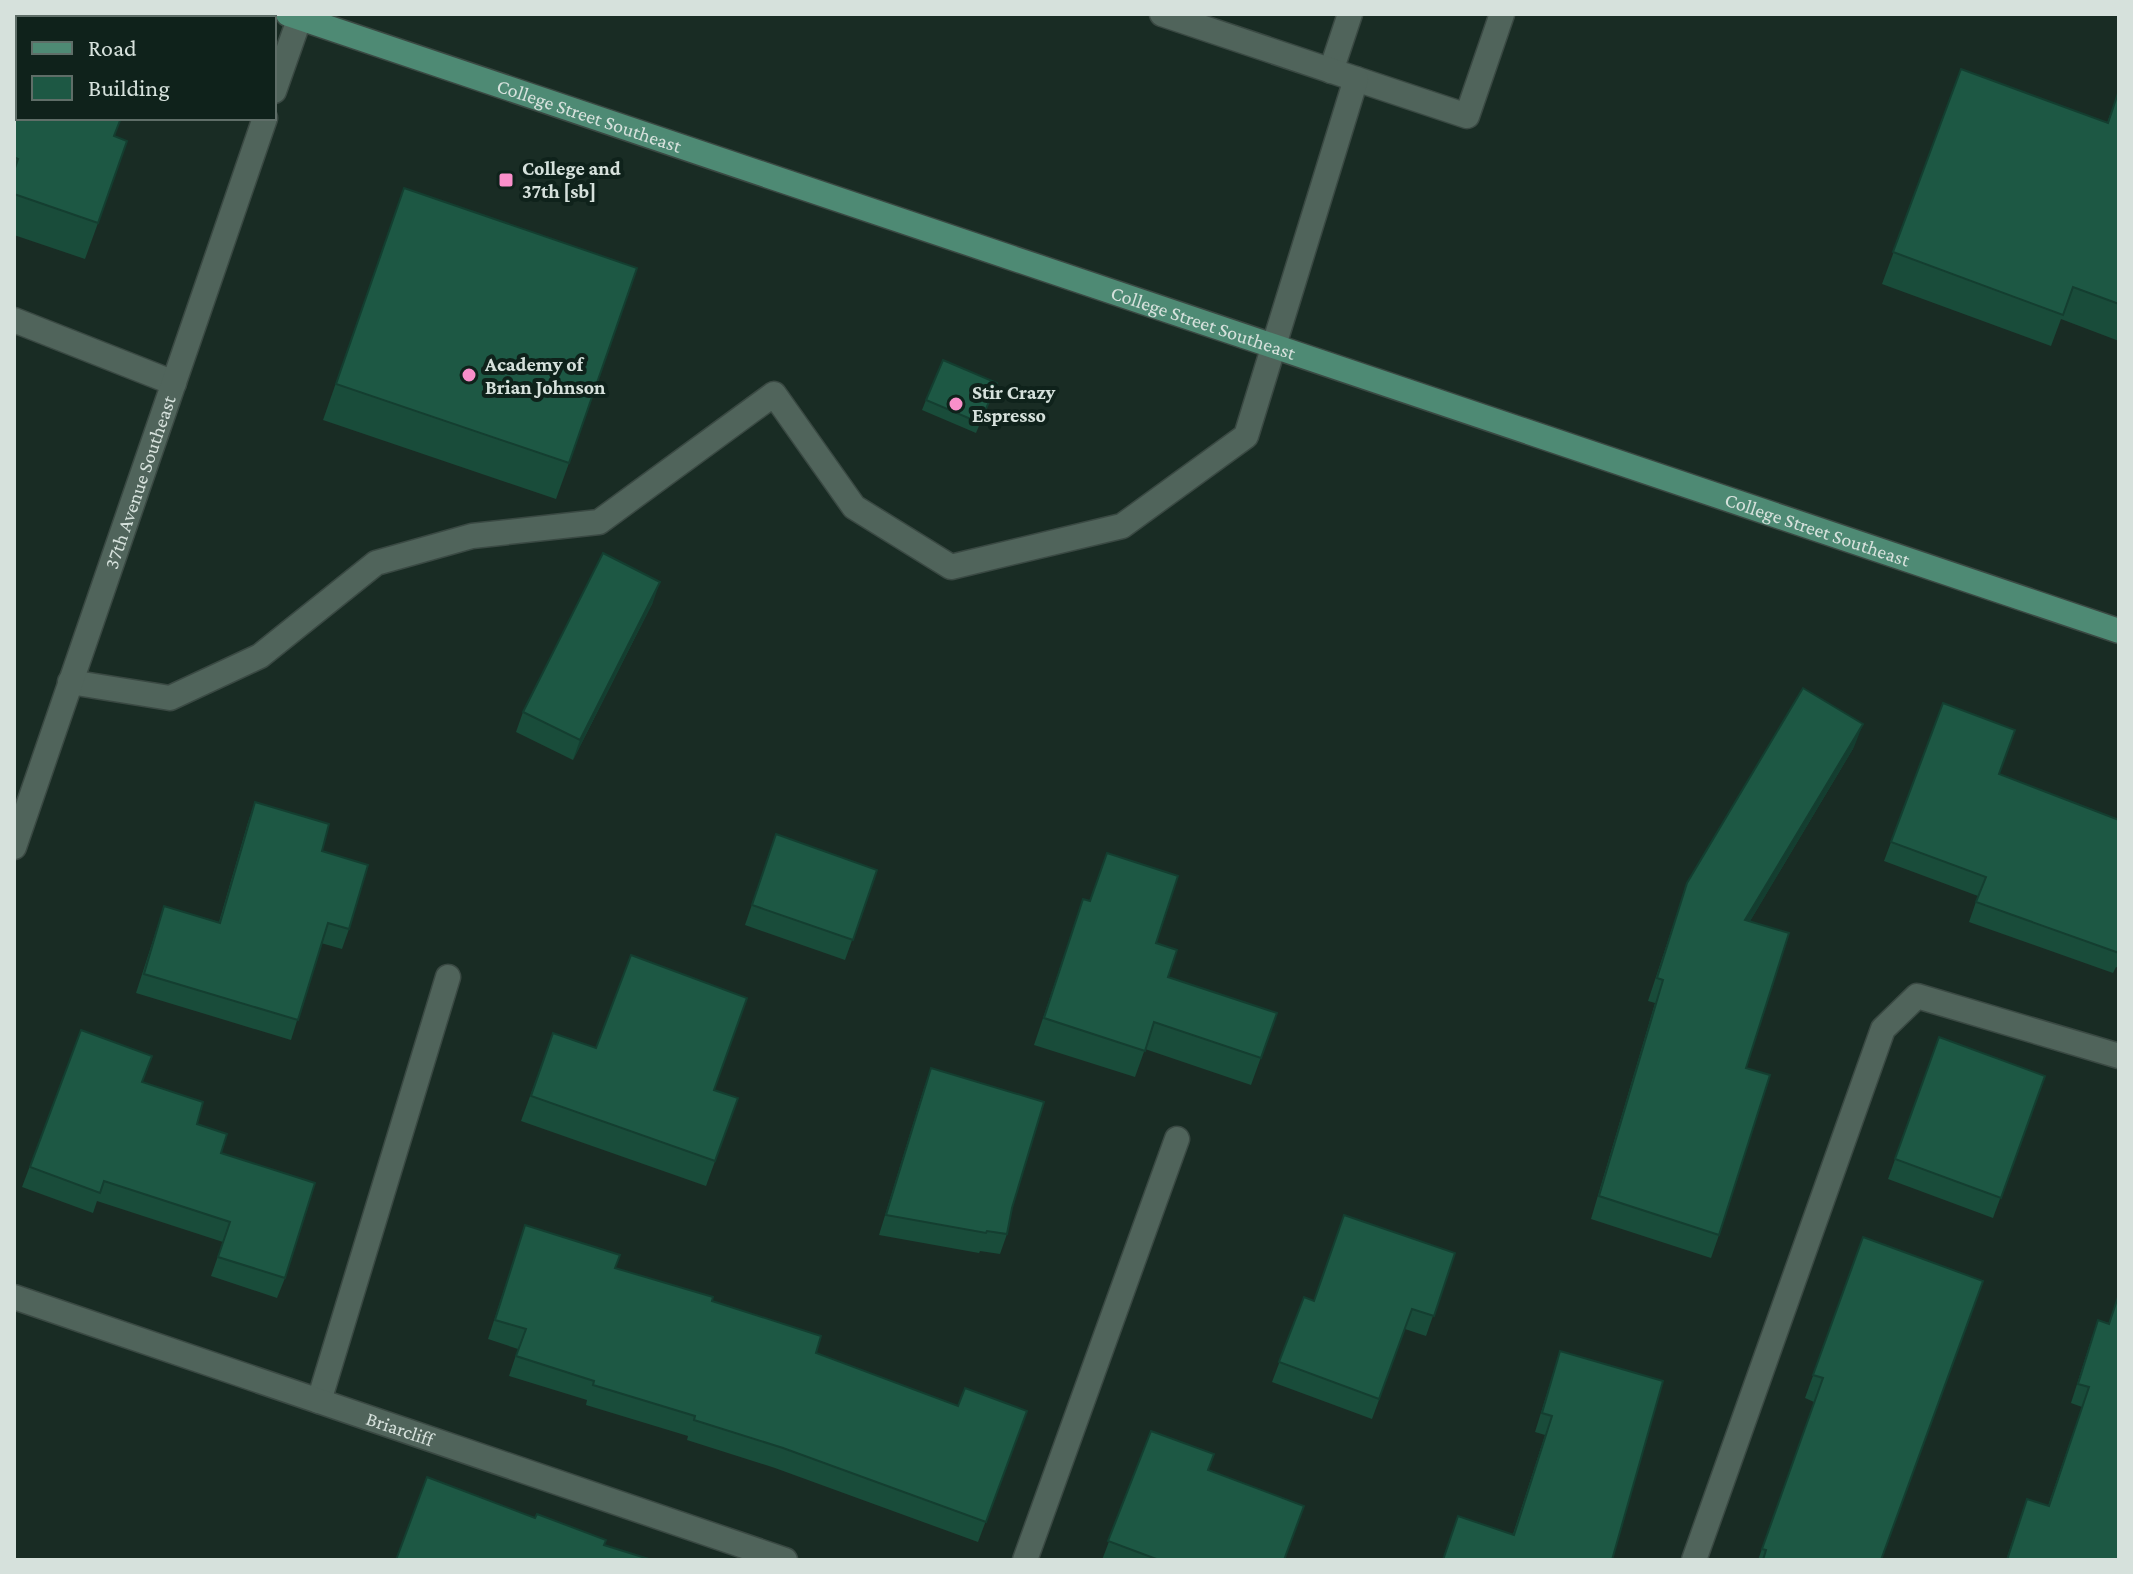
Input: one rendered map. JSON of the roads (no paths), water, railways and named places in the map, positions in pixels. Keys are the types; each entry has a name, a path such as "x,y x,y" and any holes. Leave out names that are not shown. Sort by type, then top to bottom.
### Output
{"main road":[{"name":"College Street Southeast","path":"296,15 2119,631"}],"street":[{"path":"1162,14 1467,116 1502,14"},
{"path":"1331,71 1350,14"},
{"path":"276,84 296,15"},
{"path":"70,682 170,698 260,656 376,563 472,536 599,522 774,394 854,507 951,567 1122,526 1246,436 1356,79"},
{"name":"37th Avenue Southeast","path":"14,847 264,120"},
{"path":"14,320 174,383"},
{"path":"319,1401 448,977"},
{"path":"1694,1560 1883,1029 1917,996 2119,1056"},
{"path":"1025,1560 1177,1139"},
{"name":"Briarcliff","path":"14,1297 785,1560"}],"place":[{"name":"College and 37th [sb]","path":"506,180"},
{"name":"Academy of Brian Johnson","path":"469,375"},
{"name":"Stir Crazy Espresso","path":"956,404"}]}
